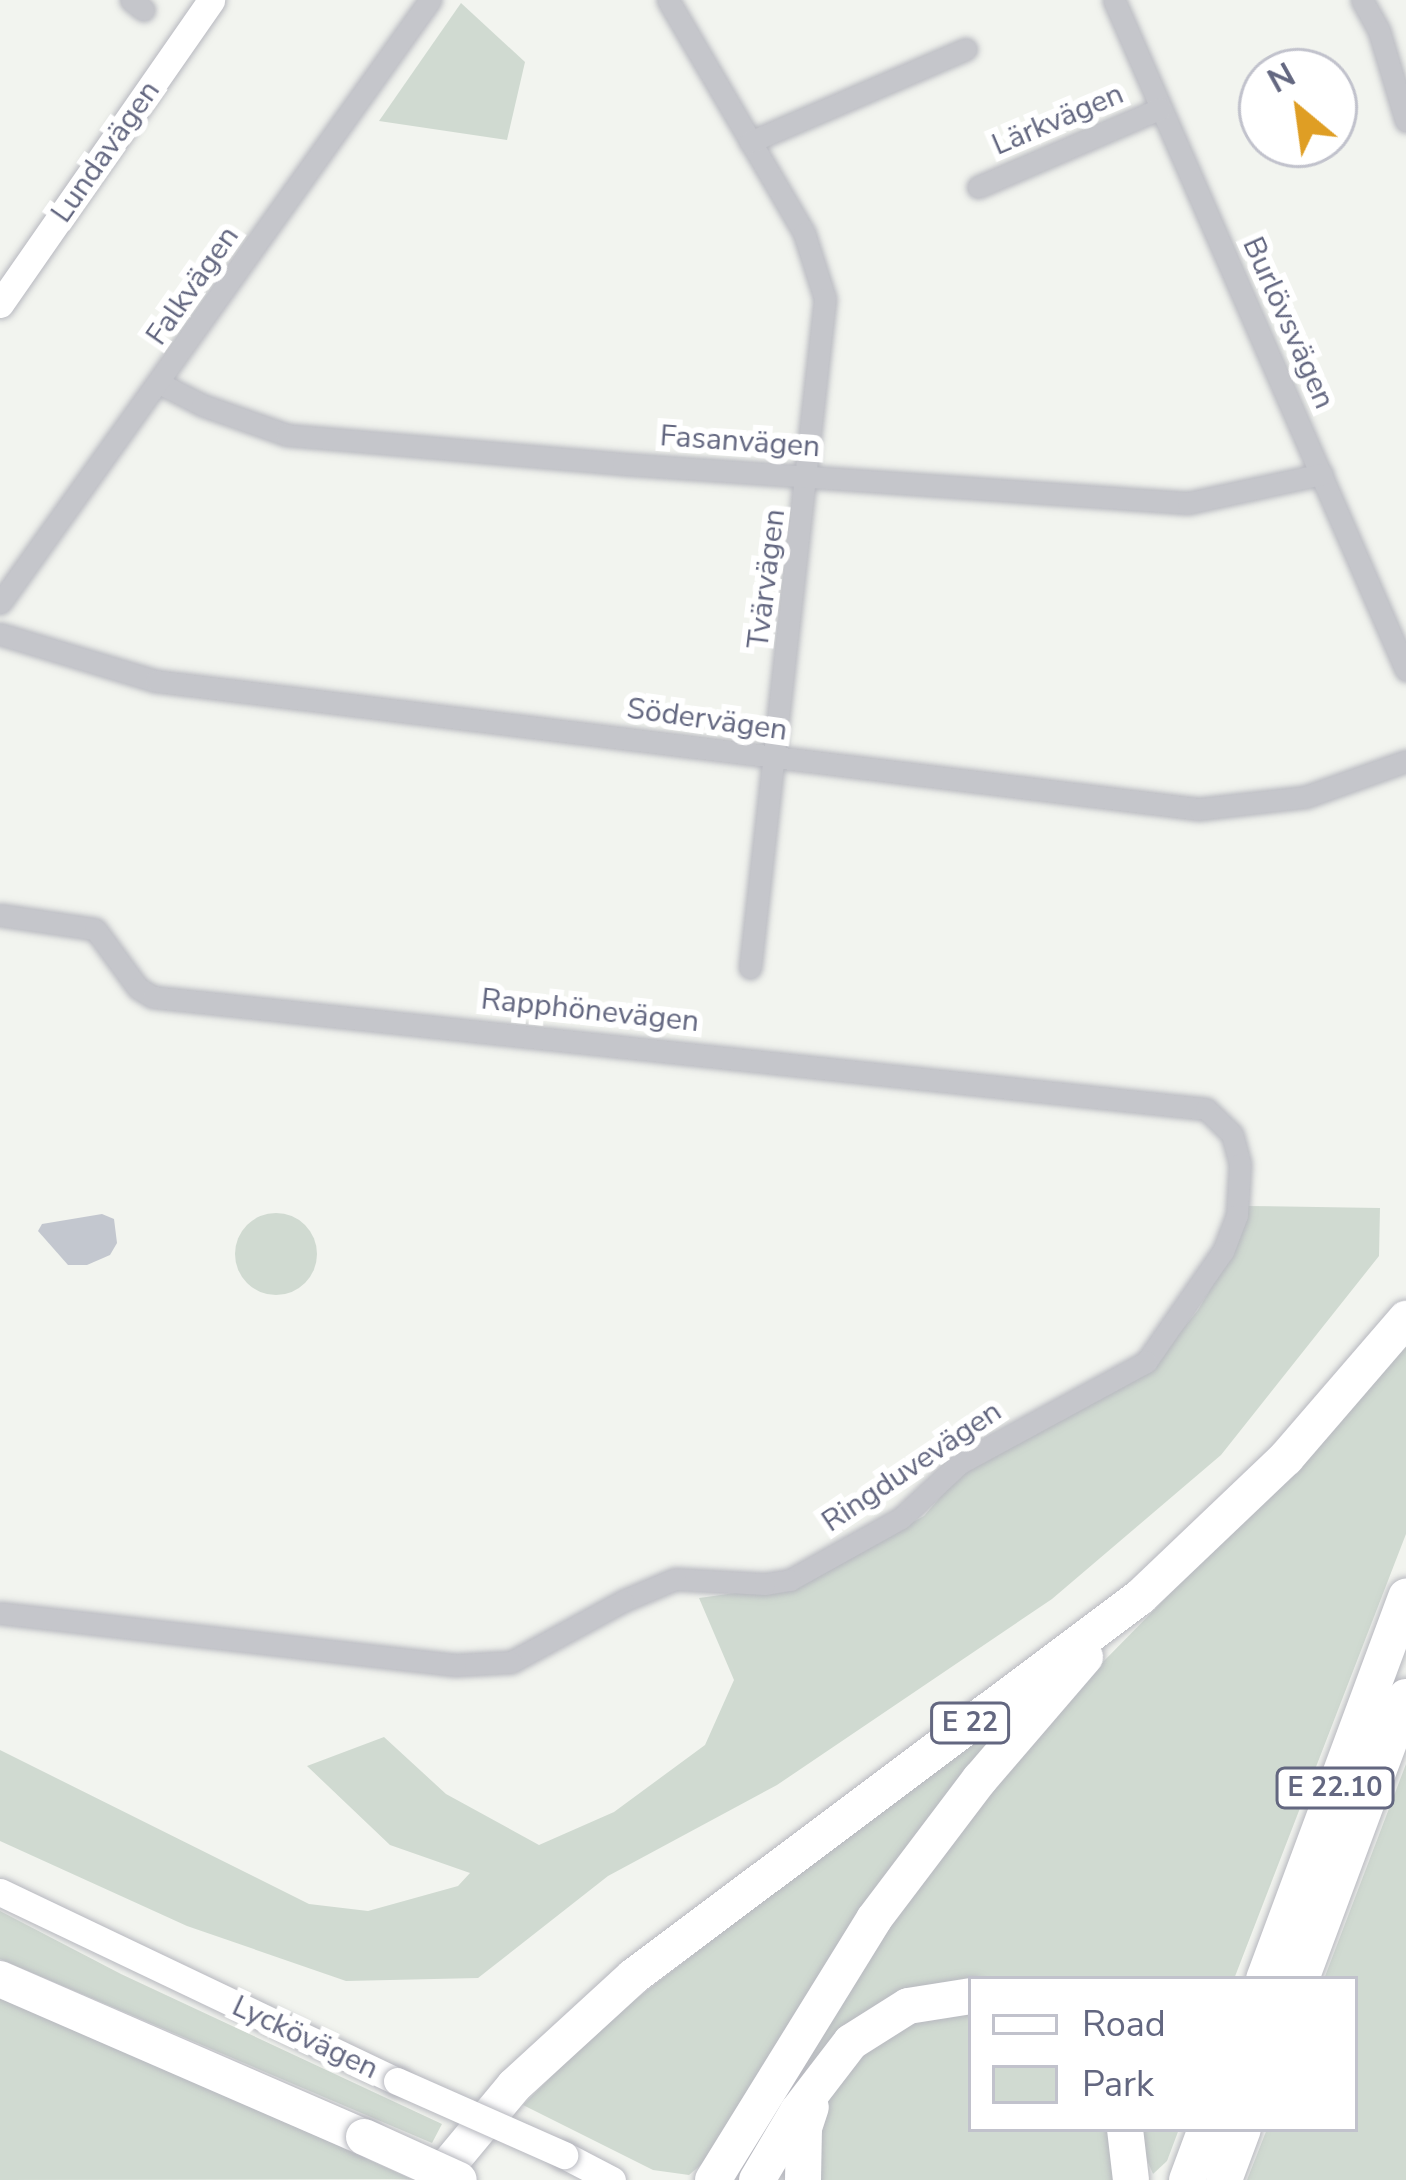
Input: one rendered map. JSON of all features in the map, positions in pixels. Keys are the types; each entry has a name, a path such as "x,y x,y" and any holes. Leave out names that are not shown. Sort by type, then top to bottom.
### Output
{"highway":[{"name":"E 22","path":"436,2180 514,2086 634,1976 1140,1597 1286,1458 1406,1319"},
{"path":"713,2180 828,1988 926,1846 1140,1597"},
{"name":"E 22.10","path":"1265,1976 1406,1597"},
{"name":"E 22.10","path":"1301,1976 1406,1697"},
{"path":"0,1979 459,2180"},
{"path":"757,2180 851,2042 878,2020 908,2006 968,1996"},
{"path":"803,2180 804,2128 820,2084"},
{"path":"1125,2132 1131,2180"},
{"path":"1187,2180 1205,2132"},
{"path":"1224,2180 1243,2132"}],"main road":[{"name":"Lundavägen","path":"0,304 212,0"},
{"name":"Lyckövägen","path":"0,1892 612,2180"}],"street":[{"name":"Falkvägen","path":"0,603 161,384 430,0"},
{"name":"Tvärvägen","path":"668,0 803,233 825,299 809,477 749,968"},
{"name":"Burlövsvägen","path":"1114,0 1406,670"},
{"path":"1362,0 1379,32 1406,122"},
{"path":"750,142 966,49"},
{"name":"Lärkvägen","path":"978,187 1161,108"},
{"name":"Fasanvägen","path":"161,384 202,406 287,435 809,477 1188,503 1322,473"},
{"name":"Södervägen","path":"0,634 156,681 1199,809 1305,797 1406,761"},
{"name":"Rapphönevägen","path":"0,915 94,929 138,988 154,997 1206,1109"},
{"name":"Ringduvevägen","path":"0,1613 455,1665 511,1662 623,1600 675,1579 764,1585 790,1580 901,1519 960,1463 1146,1362 1223,1251 1237,1215 1240,1165 1232,1133 1206,1109"}],"green space":[{"path":"461,3 525,62 507,140 379,121"},
{"path":"1248,1206 1380,1208 1379,1256 1221,1455 1052,1599 777,1785 608,1876 478,1978 346,1981 187,1926 0,1841 0,1750 309,1904 368,1911 458,1886 470,1873 390,1845 307,1766 384,1737 446,1794 539,1845 614,1812 705,1745 734,1680 699,1598 800,1584 924,1516 962,1472 1151,1368 1198,1310 1234,1249"},
{"path":"276,1213 305,1225 317,1254 305,1283 276,1295 247,1283 235,1254 247,1225"},
{"path":"1406,1338 1406,1534 1235,1976 968,1976 968,1980 898,1998 769,2140 757,2133 901,1898 1042,1724 1217,1546"},
{"path":"1065,1667 716,2152 689,2175 653,2170 523,2105 605,2023"},
{"path":"1406,1764 1406,2180 1247,2180 1266,2132 1358,2132 1358,1976 1325,1976"},
{"path":"0,1911 121,1974 442,2124 432,2143 0,1959"},
{"path":"0,1997 310,2133 411,2179 0,2180"},
{"path":"968,2013 968,2132 1111,2132 1120,2180 815,2180 815,2127 832,2087 864,2050 914,2022"},
{"path":"1135,2132 1178,2132 1167,2161 1153,2174"}],"shaded area":[{"path":"102,1214 114,1219 117,1243 110,1255 87,1265 68,1265 38,1231 42,1224"}]}
